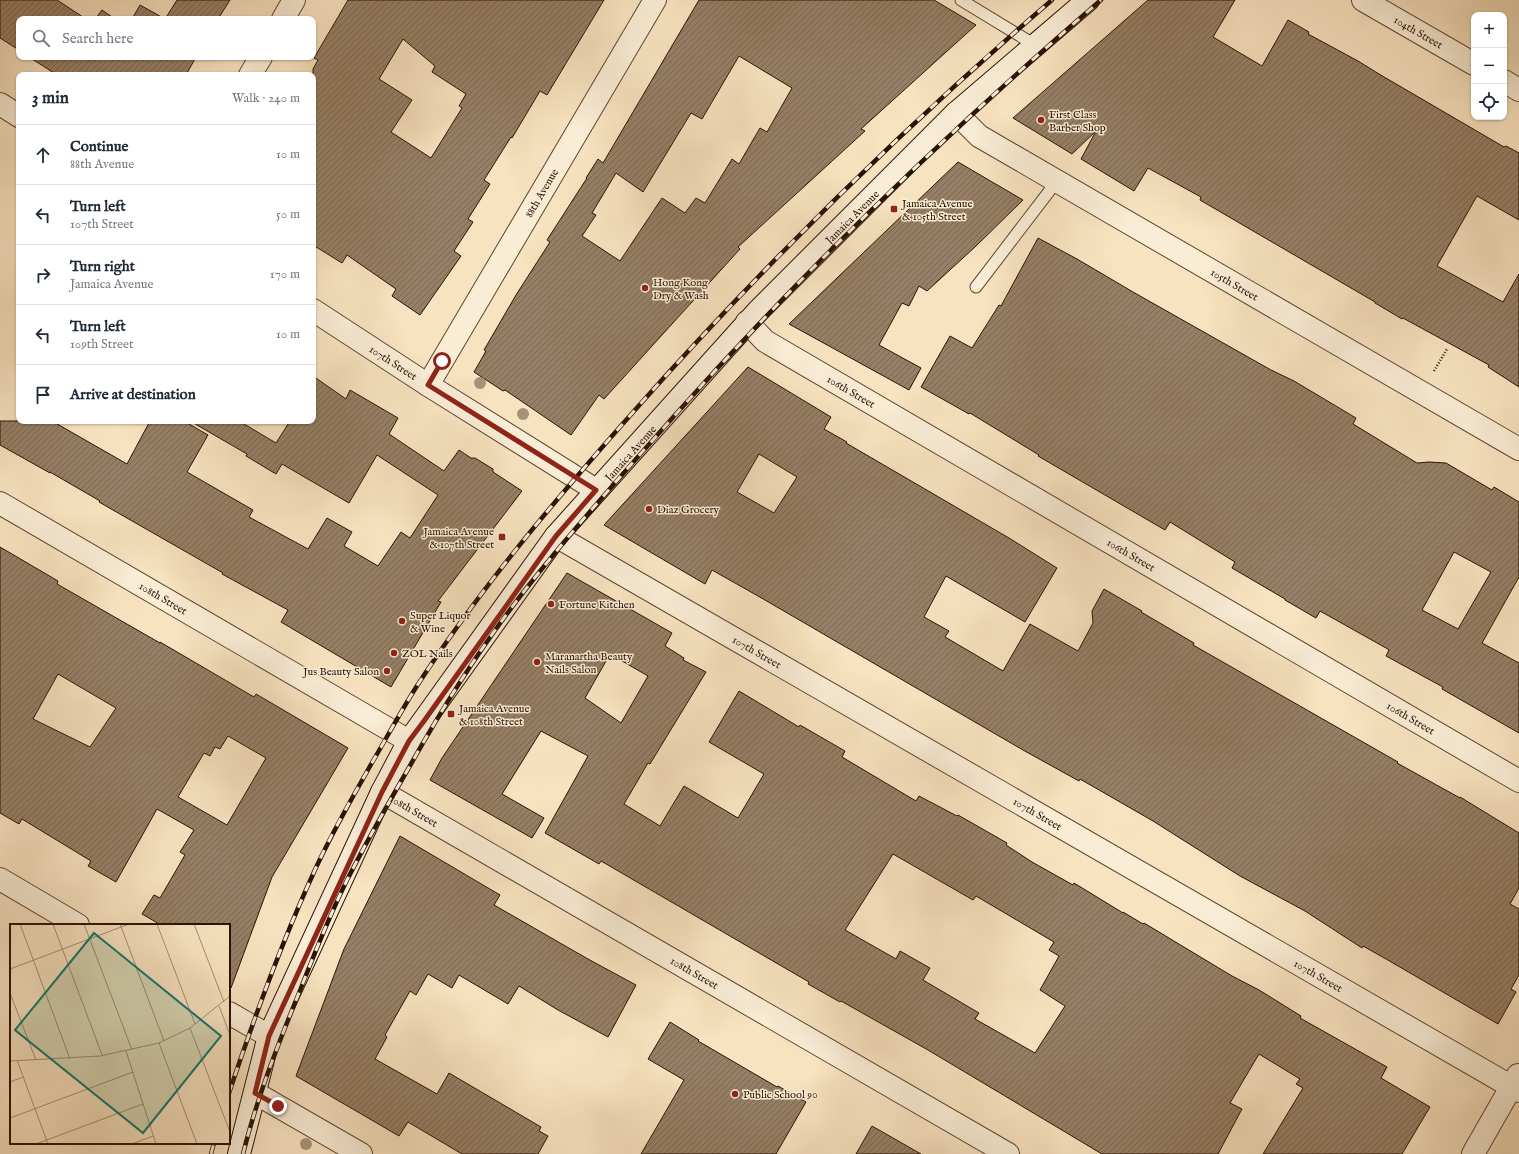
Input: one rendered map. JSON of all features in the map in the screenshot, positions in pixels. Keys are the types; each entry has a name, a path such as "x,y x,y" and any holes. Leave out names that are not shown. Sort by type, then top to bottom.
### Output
{"street":[{"path":"285,16 294,0"},
{"name":"88th Avenue","path":"428,385 655,0"},
{"name":"Jamaica Avenue","path":"239,1154 269,1036 382,792 409,741 556,536 747,322 956,113 1088,0"},
{"name":"104th Street","path":"1363,0 1471,62"},
{"path":"252,72 259,60"},
{"path":"1507,84 1519,90"},
{"path":"0,104 16,114"},
{"name":"105th Street","path":"956,113 979,136 1519,449"},
{"name":"107th Street","path":"316,312 428,385 596,490"},
{"name":"106th Street","path":"747,322 765,341 1519,781"},
{"name":"108th Street","path":"0,504 409,741"},
{"name":"107th Street","path":"556,536 1517,1084"},
{"name":"108th Street","path":"382,792 1008,1154"},
{"path":"0,879 76,924"},
{"path":"230,1014 269,1036"},
{"path":"1473,1154 1517,1084"},
{"path":"255,1093 361,1154"}],"lane":[{"path":"961,0 1034,45"},
{"path":"976,288 1057,181"}],"path":[{"path":"1434,372 1447,349"}],"building":[{"path":"0,0 57,0 81,16 16,16 16,48 0,38"},
{"path":"177,0 230,0 220,16 167,16"},
{"path":"348,0 604,0 547,95 540,91 512,138 511,137 484,180 490,184 468,219 473,222 454,251 461,256 420,315 392,296 396,289 347,255 342,263 316,247 316,72 313,72 313,69 318,60 316,59 316,55","holes":["403,39 435,66 432,72 466,94 459,106 462,108 431,158 391,132 412,100 379,79"]},
{"path":"699,0 934,0 976,25 861,129 865,131 738,247 740,249 604,399 599,395 571,435 505,390 503,391 474,372 486,351 484,350 516,295 550,242 547,240 598,159 603,163","holes":["739,56 792,88 767,132 760,128 739,164 732,159 705,203 696,198 685,213 662,198 620,261 582,236 596,215 592,213 616,173 643,192 691,113 702,119"]},
{"path":"1148,0 1235,0 1213,37 1262,66 1288,20 1309,32 1308,34 1358,61 1504,147 1506,146 1519,153 1519,220 1477,196 1437,266 1503,302 1519,274 1519,387 1488,367 1489,365 1403,318 1402,319 1200,200 1201,197 1148,168 1134,191 1081,159 1096,131 1072,154 1013,118"},
{"path":"140,5 160,16 134,16"},
{"path":"102,10 111,16 98,16"},
{"path":"34,60 194,60 188,72 52,72"},
{"path":"958,162 1023,200 927,291 919,286 909,306 902,303 879,345 921,368 909,390 789,324"},
{"path":"1038,238 1271,370 1294,381 1356,418 1353,424 1417,463 1446,463 1492,490 1494,487 1519,502 1519,577 1482,643 1519,663 1519,733 1442,689 1443,687 1386,656 1389,650 1386,648 1320,611 1316,618 1232,568 1235,562 1170,522 1165,530 1038,456 1039,455 970,413 969,414 921,387 950,336 972,348 999,305 1001,306","holes":["1454,552 1491,572 1458,629 1422,610"]},
{"path":"748,367 831,417 824,429 1057,568 1025,622 946,576 924,617 949,631 945,637 1003,671 1030,624 1078,651 1093,623 1092,611 1104,589 1194,643 1193,645 1398,762 1397,763 1460,797 1519,833 1519,888 1510,904 1519,909 1519,975 1511,989 1516,992 1498,1024 1363,946 1362,948 1305,911 1240,876 1153,821 1080,779 1079,781 1023,750 712,570 705,584 604,525","holes":["759,454 797,477 774,513 737,492"]},
{"path":"316,378 346,399 350,390 398,418 389,434 444,471 459,450 493,469 493,472 522,491 438,601 441,602 391,687 281,622 288,610 222,574 223,573 99,502 100,501 0,445 0,421 16,421 16,424 57,424 127,464 148,424 189,424 208,435 187,472 253,510 249,517 308,549 327,518 352,532 344,546 378,566 401,532 410,538 438,495 377,455 349,503 282,464 276,474 246,456 247,454 195,424 244,424 276,443 288,424 316,424"},
{"path":"0,547 58,581 57,584 254,697 256,694 348,748 272,877 231,988 230,924 159,924 142,914 154,895 160,898 185,855 180,852 194,830 157,809 116,882 88,866 91,861 22,819 19,824 0,813","holes":["58,674 116,708 90,747 33,719","228,736 266,758 227,825 178,797 204,753 210,756 215,747 220,749"]},
{"path":"567,573 672,633 665,646 684,658 683,660 706,672 650,764 648,763 624,804 660,826 684,786 738,818 764,774 709,742 739,691 799,727 800,725 845,751 842,757 916,801 919,796 957,816 958,815 1007,843 1006,845 1032,862 1073,885 1074,883 1123,913 1143,924 1144,923 1232,976 1259,990 1301,1016 1300,1018 1387,1067 1381,1078 1430,1107 1402,1154 1263,1154 1303,1088 1296,1084 1300,1079 1259,1054 1230,1103 1242,1109 1218,1154 1102,1154 928,1050 808,984 809,982 601,861 599,864 545,833 588,756 541,731 502,794 544,818 532,838 430,780 442,758","holes":["610,654 648,676 621,723 585,698","893,854 973,900 976,896 1054,942 1049,950 1059,956 1040,990 1065,1006 1035,1053 975,1019 979,1013 923,980 930,968 900,951 896,959 845,930"]},
{"path":"400,836 500,895 494,905 636,985 608,1037 558,1010 519,986 508,1004 459,975 452,988 428,974 416,995 410,991 385,1035 387,1037 375,1059 437,1094 449,1073 541,1127 539,1131 548,1136 538,1154 462,1154 408,1122 399,1136 296,1076 344,949"},
{"name":"Public School 90","path":"670,1022 699,1040 698,1041 777,1087 778,1086 806,1102 776,1154 641,1154 684,1080 648,1059"},
{"path":"872,1126 921,1154 856,1154"}],"railway":[{"path":"230,1090 279,954 327,844 415,689 465,616 492,580 519,545 605,443 684,356 785,250 889,147 1052,0"},
{"path":"243,1154 255,1112 277,1049 323,934 347,880 386,807 425,739 470,667 519,597 605,494 726,359 777,305 935,149 990,98 1101,0"},
{"path":"211,1154 214,1144"}],"place":[{"name":"First Class Barber Shop","path":"1041,120"},
{"name":"Jamaica Avenue & 105th Street","path":"894,209"},
{"name":"Hong Kong Dry & Wash","path":"645,288"},
{"name":"Diaz Grocery","path":"649,509"},
{"name":"Jamaica Avenue & 107th Street","path":"502,537"},
{"name":"Fortune Kitchen","path":"551,604"},
{"name":"Super Liquor & Wine","path":"402,621"},
{"name":"ZOL Nails","path":"394,653"},
{"name":"Maranartha Beauty Nails Salon","path":"537,662"},
{"name":"Jus Beauty Salon","path":"387,671"},
{"name":"Jamaica Avenue & 108th Street","path":"451,714"},
{"name":"Public School 90","path":"735,1094"}],"route":[{"path":"278,1106 255,1093 269,1036 382,792 409,741 556,536 596,490 428,385 442,361"}]}
